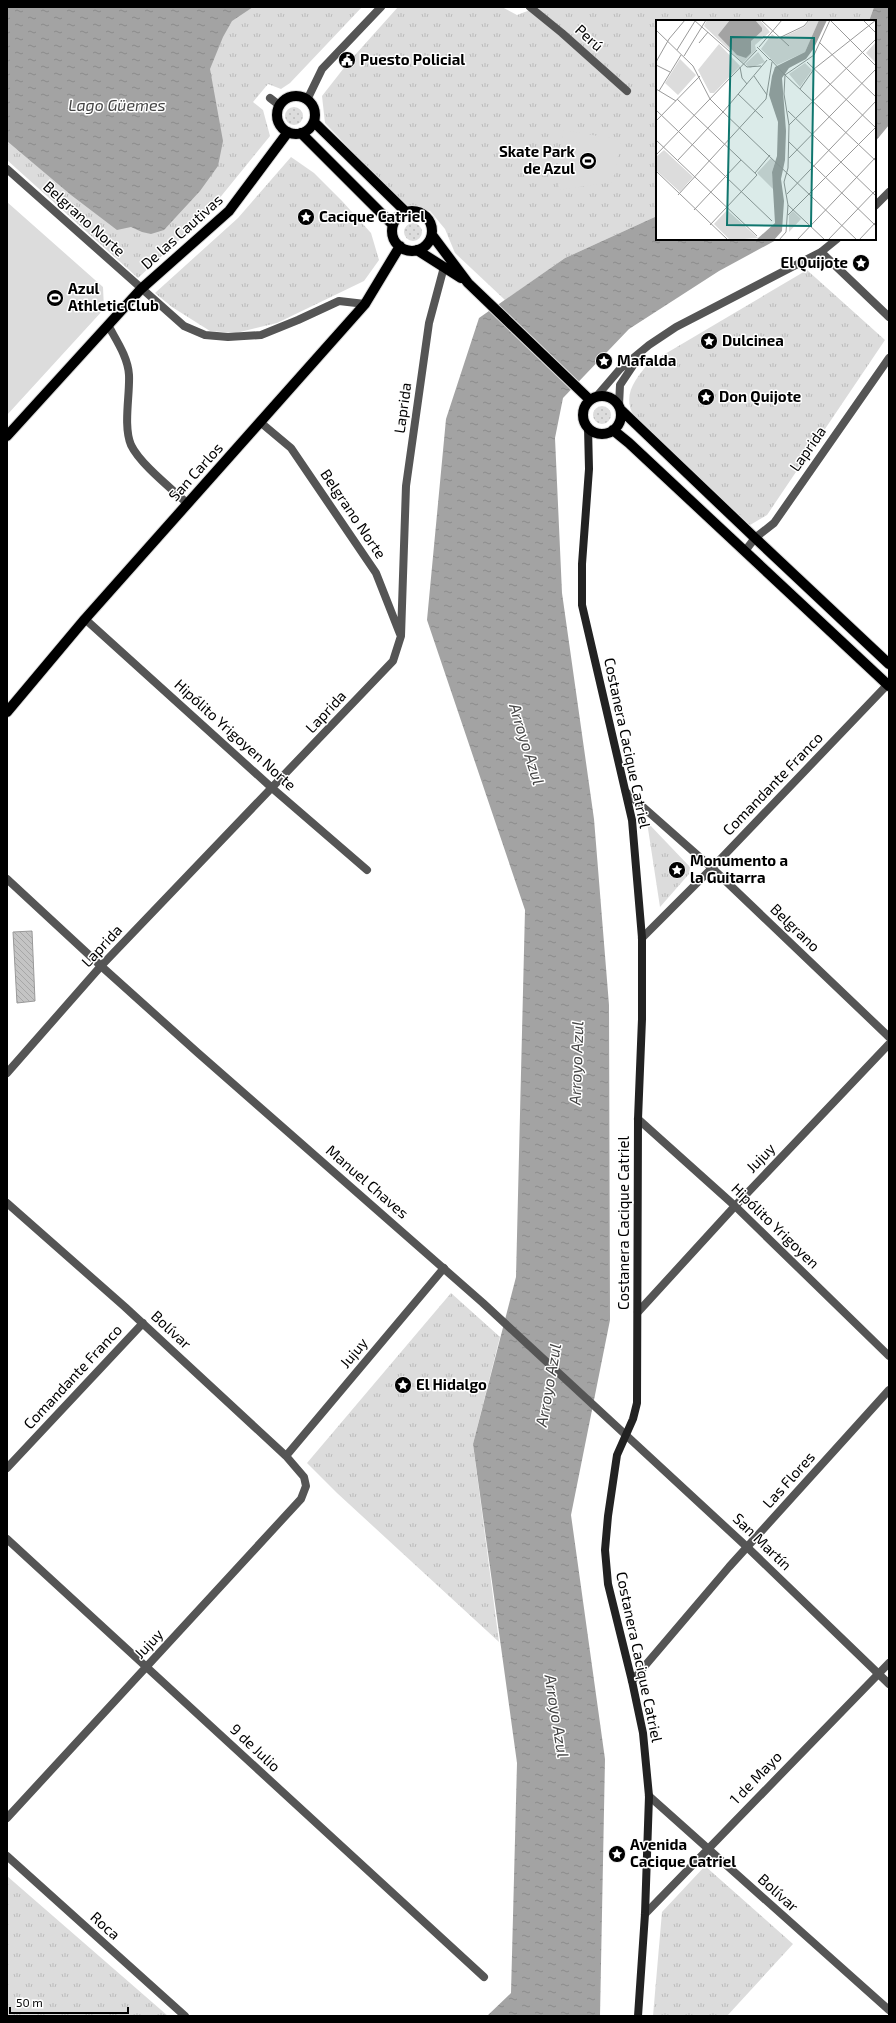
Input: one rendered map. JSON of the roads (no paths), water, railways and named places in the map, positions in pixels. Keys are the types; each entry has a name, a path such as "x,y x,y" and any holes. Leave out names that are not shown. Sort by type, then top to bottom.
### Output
{"main road":[{"path":"295,96 307,100 313,108 314,122 310,128 301,133 288,132 279,124 277,118 280,105 289,97 295,96"},
{"path":"314,122 406,212"},
{"name":"De las Cautivas","path":"7,436 142,289 229,210 288,132"},
{"path":"301,133 393,225"},
{"path":"417,250 428,244 432,235 432,225 424,215 419,212 406,212 396,219 393,225 393,237 400,246 405,249 417,250 468,283"},
{"path":"432,235 468,283 579,389 593,398"},
{"name":"San Carlos","path":"7,712 86,619 365,304 400,246"},
{"path":"619,407 620,420 613,430 601,433 588,427 584,421 583,413 586,406 593,398 607,396 614,400 619,407 755,538 889,664"},
{"name":"Costanera Cacique Catriel","path":"588,427 589,469 582,564 582,605 632,820 642,938 642,1019 638,1119 637,1403 633,1419 617,1455 608,1516 605,1550 608,1584 643,1733 649,1796 645,1914 638,2016"},
{"path":"613,430 629,443 889,685"}],"street":[{"path":"307,100 322,69 381,7"},
{"name":"Perú","path":"530,7 562,33 627,91"},
{"path":"270,98 280,105"},
{"name":"Belgrano Norte","path":"7,169 184,326 205,335 228,337 261,334 298,320 339,301 365,304"},
{"path":"876,205 889,192"},
{"path":"593,398 620,369 649,345 676,327 821,252 836,240"},
{"path":"821,252 889,317"},
{"name":"Laprida","path":"7,1073 101,966 393,661 401,636 406,486 428,324 444,267"},
{"path":"108,325 125,357 129,373 128,428 131,444 139,457 188,504"},
{"path":"619,407 620,385 629,370 649,345"},
{"name":"Laprida","path":"745,551 755,538 774,523 889,358"},
{"name":"Belgrano Norte","path":"260,422 291,448 376,573 401,636"},
{"name":"Hipólito Yrigoyen Norte","path":"86,619 272,788 367,870"},
{"name":"Comandante Franco","path":"642,938 889,685"},
{"name":"Belgrano","path":"626,792 712,868 889,1037"},
{"name":"Manuel Chaves","path":"7,879 101,966 444,1268 613,1422"},
{"name":"Jujuy","path":"638,1312 735,1206 889,1044"},
{"name":"Hipólito Yrigoyen","path":"638,1119 735,1206 889,1356"},
{"name":"Bolívar","path":"7,1203 143,1323 286,1456 304,1477 306,1486"},
{"name":"Jujuy","path":"286,1456 444,1268"},
{"name":"Comandante Franco","path":"7,1468 143,1323"},
{"name":"Las Flores","path":"632,1681 747,1547 889,1390"},
{"name":"San Martín","path":"613,1422 747,1547 889,1684"},
{"name":"Jujuy","path":"7,1818 301,1499 306,1486"},
{"name":"9 de Julio","path":"7,1539 484,1978"},
{"name":"1 de Mayo","path":"645,1914 707,1848 889,1663"},
{"name":"Bolívar","path":"649,1796 889,2010"},
{"name":"Roca","path":"7,1856 185,2016"}],"water":[{"name":"Lago Güemes","path":"7,7 253,7 232,21 223,37 210,69 223,141 218,166 200,191 164,230 151,234 131,227 117,230 71,195 7,141"},
{"path":"874,7 889,7 889,125 876,141 876,20 869,20"},
{"name":"Arroyo Azul","path":"656,216 656,240 776,240 719,271 629,329 563,398 555,438 562,593 594,819 609,1005 610,1320 571,1515 605,1759 600,2016 487,2016 511,1993 517,1763 473,1444 516,1277 525,910 427,620 446,419 479,318 565,258"}],"place":[{"name":"Puesto Policial","path":"347,60"},
{"name":"Skate Park de Azul","path":"588,161"},
{"name":"Cacique Catriel","path":"306,217"},
{"name":"El Quijote","path":"861,263"},
{"name":"Azul Athletic Club","path":"55,298"},
{"name":"Dulcinea","path":"709,341"},
{"name":"Mafalda","path":"604,361"},
{"name":"Don Quijote","path":"706,397"},
{"name":"Monumento a la Guitarra","path":"677,870"},
{"name":"El Hidalgo","path":"403,1385"},
{"name":"Avenida Cacique Catriel","path":"617,1854"}]}
